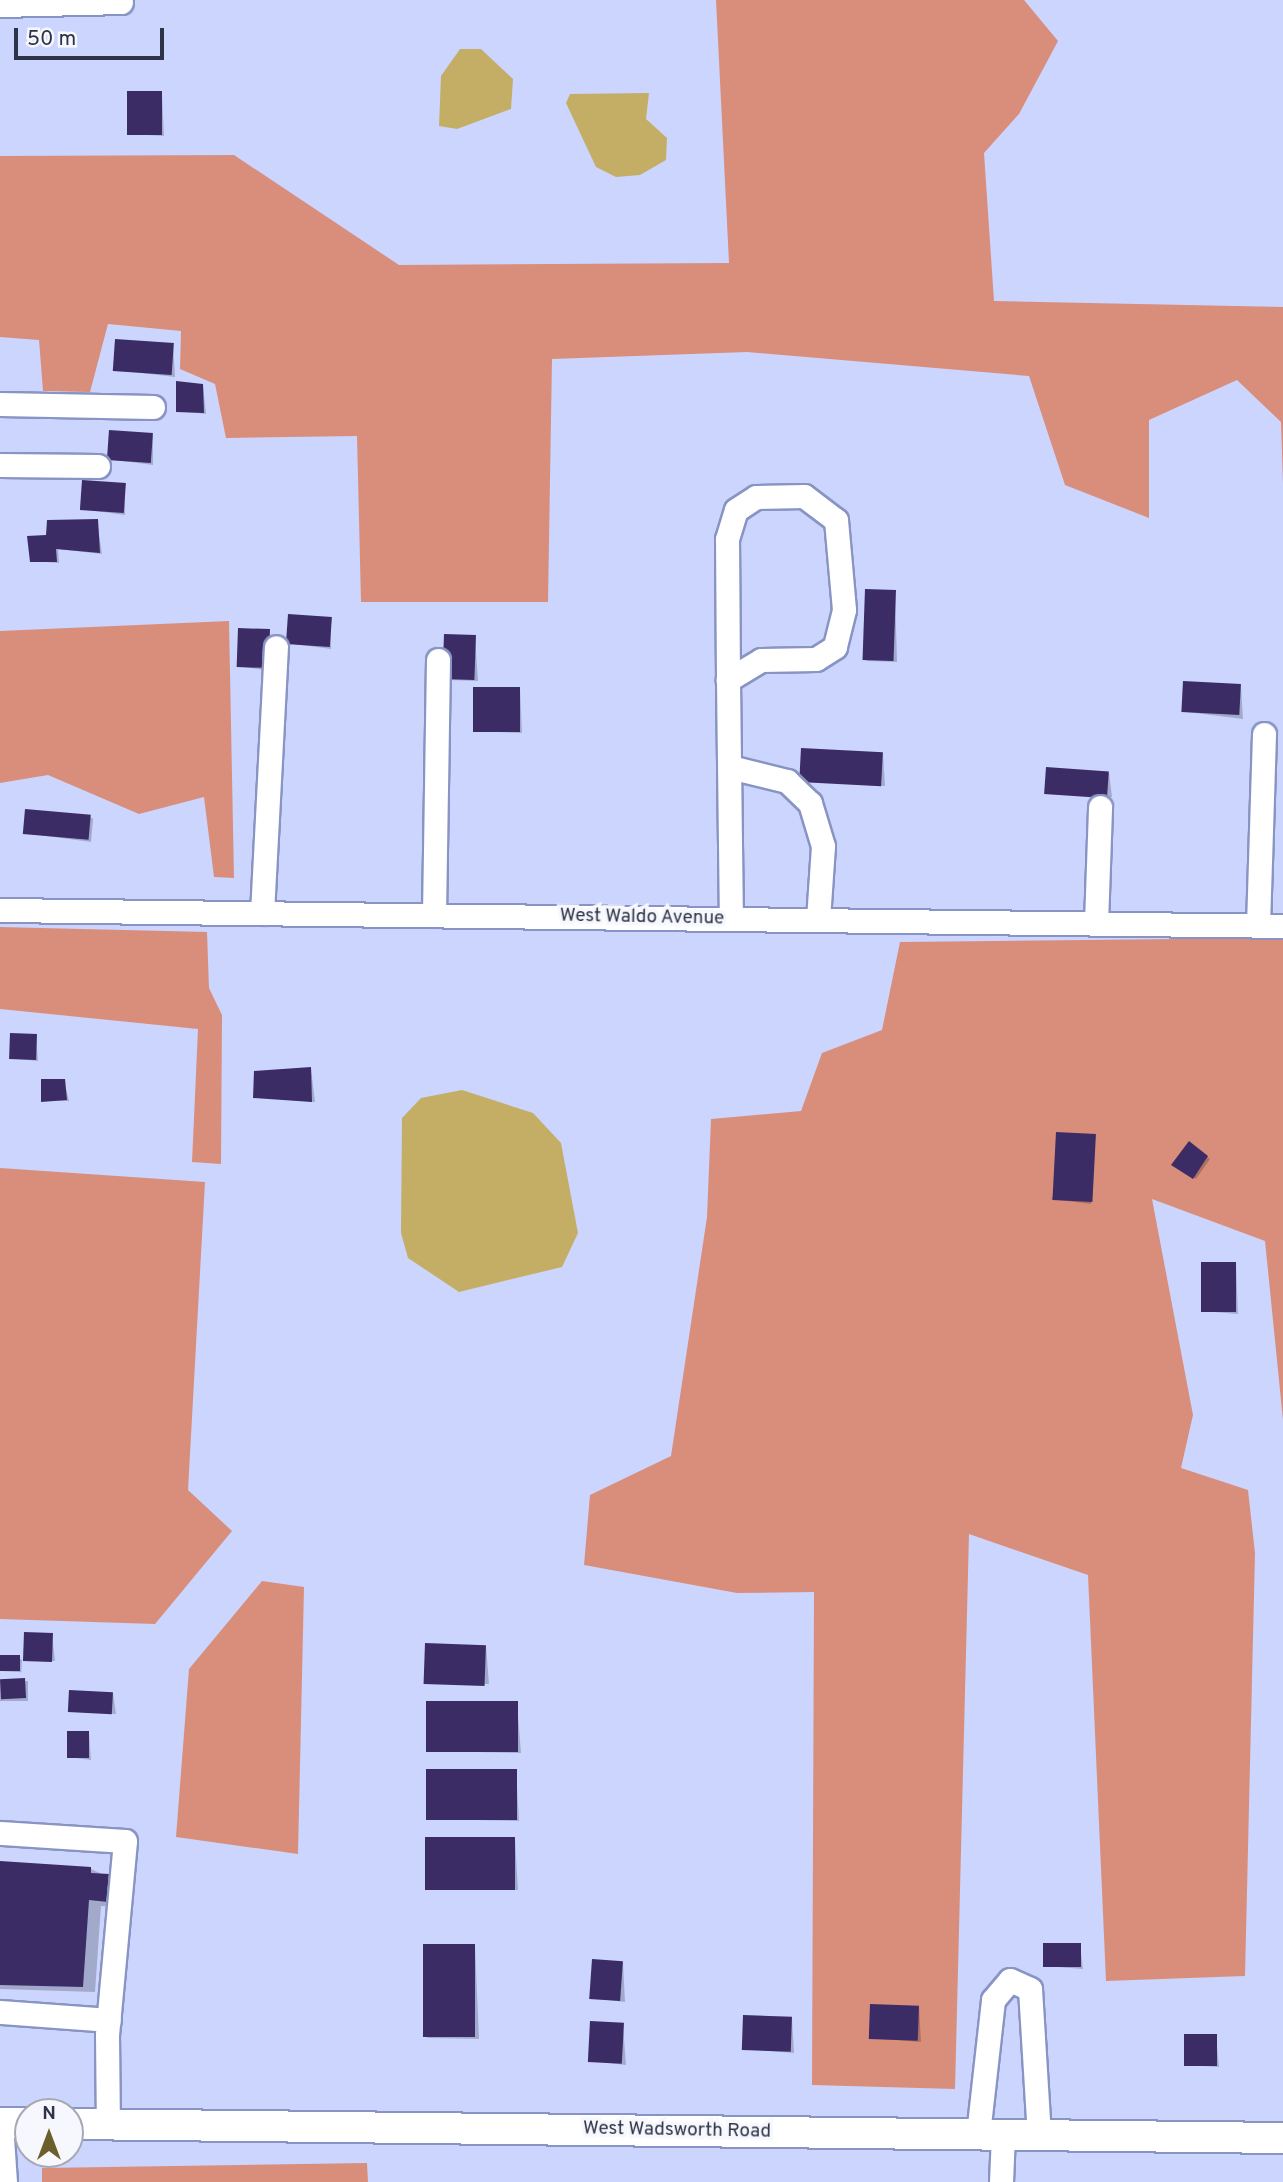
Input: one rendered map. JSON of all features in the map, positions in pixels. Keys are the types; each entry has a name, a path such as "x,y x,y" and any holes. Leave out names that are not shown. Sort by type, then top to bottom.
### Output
{"main road":[{"name":"West Wadsworth Road","path":"84,2124 1283,2138"}],"street":[{"path":"0,5 121,2"},
{"path":"0,404 153,407"},
{"path":"0,465 98,466"},
{"path":"727,680 761,660 816,659 835,647 844,610 836,520 804,496 756,497 736,510 727,539 727,680 731,919"},
{"path":"262,913 276,647"},
{"path":"434,915 438,660"},
{"path":"1258,925 1264,734"},
{"path":"730,767 787,781 810,803 823,846 818,920"},
{"path":"1096,923 1100,807"},
{"name":"West Waldo Avenue","path":"0,910 1283,926"},
{"path":"0,1833 125,1841 108,2020 108,2124"},
{"path":"1001,2182 990,2134 993,2000 1010,1980 1030,1989 1039,2135"},
{"path":"0,2011 108,2020"},
{"path":"5,2182 10,2123"}],"shaded area":[{"path":"716,0 1024,0 1058,41 1019,114 984,153 994,301 1283,307 1283,484 1281,422 1237,380 1149,420 1149,518 1065,485 1029,376 747,352 552,359 548,602 361,602 357,436 226,438 215,384 180,369 181,331 108,324 90,392 43,391 39,340 0,337 0,156 234,155 399,265 729,263"},
{"path":"460,49 481,49 513,79 511,109 457,129 439,126 441,76"},
{"path":"649,93 646,119 667,138 666,160 640,175 616,177 596,167 566,103 570,94"},
{"path":"229,621 234,878 214,877 204,797 139,814 48,775 0,783 0,631"},
{"path":"0,927 207,932 209,988 222,1015 221,1164 192,1162 198,1029 0,1009"},
{"path":"1283,938 1283,1420 1265,1241 1152,1199 1193,1415 1181,1468 1248,1490 1255,1553 1245,1976 1106,1981 1088,1575 969,1534 955,2089 812,2085 814,1592 737,1593 584,1565 590,1495 671,1456 707,1217 711,1119 801,1111 822,1053 882,1030 900,942"},
{"path":"462,1090 533,1113 561,1143 578,1233 562,1267 459,1292 408,1258 401,1233 402,1118 421,1098"},
{"path":"0,1168 205,1182 188,1490 232,1531 155,1624 0,1619"},
{"path":"262,1581 304,1587 298,1854 176,1837 189,1669"},
{"path":"367,2163 368,2182 42,2182 42,2168"}],"building":[{"path":"127,91 162,91 162,135 127,135"},
{"path":"115,339 174,343 172,375 113,371"},
{"path":"176,381 203,384 204,413 176,412"},
{"path":"109,430 153,433 151,463 107,460"},
{"path":"82,480 126,483 124,513 80,510"},
{"path":"98,519 100,553 56,549 57,562 30,562 27,536 46,535 47,520"},
{"path":"865,589 896,590 894,661 863,660"},
{"path":"288,614 332,617 330,647 286,644"},
{"path":"238,628 270,629 269,668 237,667"},
{"path":"444,634 476,635 474,680 442,679"},
{"path":"1183,681 1241,684 1239,715 1181,712"},
{"path":"473,687 520,687 520,732 473,732"},
{"path":"801,748 883,752 881,786 799,782"},
{"path":"1046,767 1109,771 1107,798 1044,794"},
{"path":"25,809 91,815 89,840 23,834"},
{"path":"10,1033 37,1034 36,1060 9,1059"},
{"path":"311,1067 312,1102 253,1098 254,1071"},
{"path":"41,1079 65,1079 67,1100 41,1102"},
{"path":"1056,1132 1096,1134 1092,1202 1052,1200"},
{"path":"1189,1141 1208,1156 1193,1179 1171,1165"},
{"path":"1201,1262 1236,1262 1236,1312 1201,1312"},
{"path":"24,1632 53,1633 52,1662 23,1661"},
{"path":"425,1643 486,1645 485,1686 424,1684"},
{"path":"0,1655 20,1655 20,1671 0,1671"},
{"path":"25,1678 26,1698 1,1699 0,1679"},
{"path":"69,1690 113,1692 112,1714 68,1712"},
{"path":"426,1701 518,1701 518,1752 426,1752"},
{"path":"67,1731 89,1731 89,1758 67,1758"},
{"path":"426,1769 517,1769 517,1820 426,1820"},
{"path":"425,1837 515,1837 515,1890 425,1890"},
{"path":"0,1861 91,1867 91,1873 109,1874 108,1902 89,1900 83,1987 0,1985"},
{"path":"1043,1943 1081,1943 1081,1967 1043,1967"},
{"path":"423,1944 475,1944 475,2037 423,2037"},
{"path":"592,1959 623,1961 620,2001 589,1999"},
{"path":"870,2004 919,2006 918,2041 869,2039"},
{"path":"743,2015 792,2017 791,2052 742,2050"},
{"path":"590,2021 624,2023 622,2064 588,2062"},
{"path":"1184,2034 1217,2034 1217,2066 1184,2066"}]}
